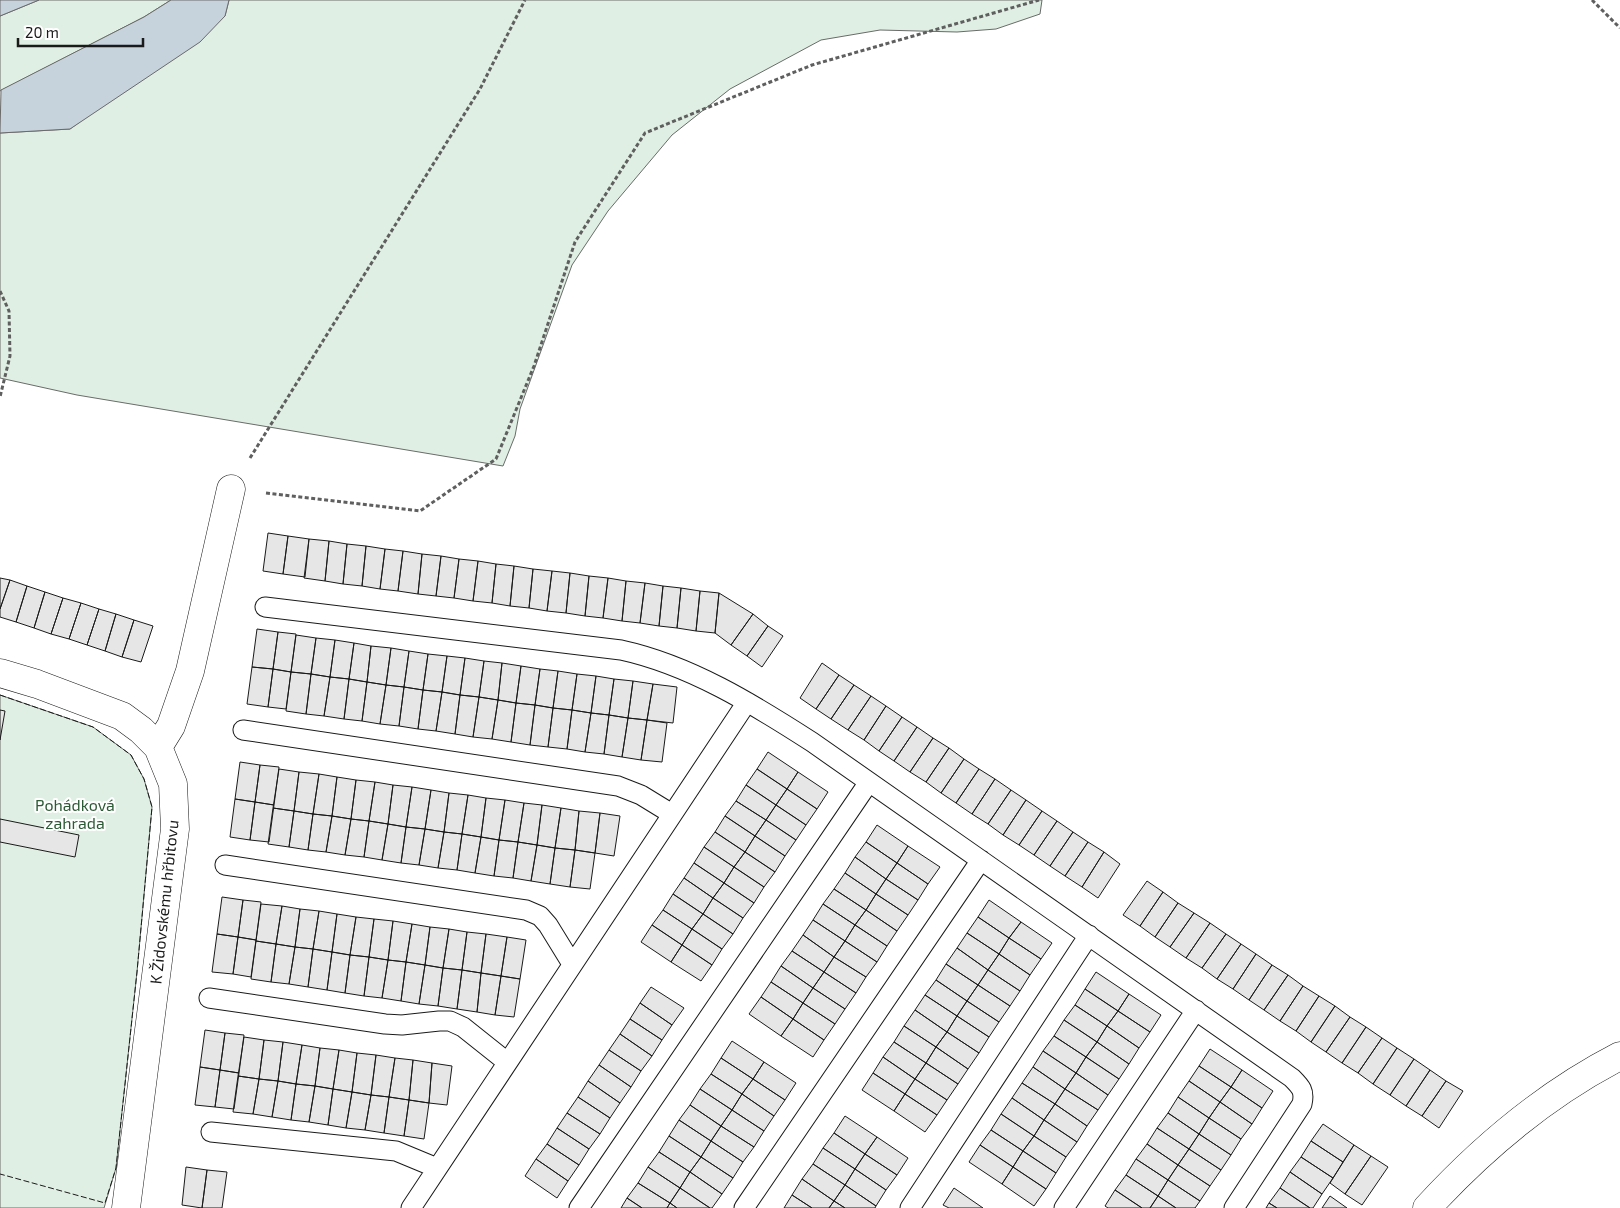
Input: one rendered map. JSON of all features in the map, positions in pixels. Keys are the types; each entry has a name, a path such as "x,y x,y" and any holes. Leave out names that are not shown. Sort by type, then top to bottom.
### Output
{"street":[{"path":"0,672 122,716 141,730 158,747 174,718 190,671 231,489"},
{"name":"K Židovskému hřbitovu","path":"126,1208 175,829 173,784 158,747"},
{"path":"1427,1208 1450,1183 1495,1141 1532,1111 1594,1069 1620,1056"}],"lane":[{"path":"265,607 621,650 643,655 689,673 746,702 812,742 1196,1010 1292,1078 1300,1086 1304,1095 1302,1104 1234,1208"},
{"path":"411,1208 746,702"},
{"path":"242,730 618,786 641,795 672,814"},
{"path":"579,1208 869,782"},
{"path":"744,1208 981,860"},
{"path":"226,865 526,910 540,916 548,925 572,964"},
{"path":"910,1208 1089,935"},
{"path":"209,998 385,1024 402,1025 439,1021 450,1022 463,1027 507,1062"},
{"path":"1064,1208 1196,1010"},
{"path":"211,1132 396,1151 437,1168"}],"path":[{"path":"525,0 480,89 231,489 420,511 496,459 534,366 575,242 645,133 812,65 1039,0"},
{"path":"1592,0 1620,28"},
{"path":"0,291 9,311 10,356 0,398"}],"green space":[{"path":"39,0 171,0 144,17 0,91 0,16"},
{"path":"229,0 1042,0 1040,14 996,29 957,32 880,30 821,40 730,89 672,135 608,211 572,265 520,409 515,436 503,466 77,395 0,378 0,133 70,129 225,16"},
{"name":"Pohádková zahrada","path":"0,695 93,727 131,755 144,779 152,807 116,1168 104,1208 0,1208"}],"shaded area":[{"path":"0,0 39,0 0,16"},
{"path":"171,0 229,0 225,16 200,42 70,129 0,133 1,90 144,17"}],"building":[{"path":"268,533 288,536 283,574 263,571"},
{"path":"288,536 309,539 305,577 283,574"},
{"path":"309,539 329,541 325,581 304,578"},
{"path":"329,541 347,544 343,584 325,581"},
{"path":"347,544 366,546 362,586 343,584"},
{"path":"366,546 385,549 380,589 362,586"},
{"path":"385,549 403,551 398,591 380,589"},
{"path":"403,551 422,554 418,594 398,591"},
{"path":"422,554 441,556 436,596 418,594"},
{"path":"441,556 459,559 454,598 436,596"},
{"path":"459,559 478,561 473,601 454,598"},
{"path":"478,561 496,564 492,603 473,601"},
{"path":"496,564 514,566 510,606 492,603"},
{"path":"514,566 533,569 529,608 510,606"},
{"path":"533,569 552,571 547,611 529,608"},
{"path":"552,571 570,573 566,613 547,611"},
{"path":"570,573 589,576 585,616 566,613"},
{"path":"589,576 608,578 603,618 585,616"},
{"path":"0,578 10,580 0,609"},
{"path":"608,578 626,581 622,621 603,618"},
{"path":"10,580 27,586 16,622 0,617 0,609"},
{"path":"626,581 645,583 640,623 622,621"},
{"path":"645,583 663,586 659,626 640,623"},
{"path":"27,586 45,592 34,628 16,622"},
{"path":"663,586 681,588 677,628 659,626"},
{"path":"681,588 700,591 696,631 677,628"},
{"path":"700,591 719,593 715,633 696,631"},
{"path":"45,592 63,598 51,634 34,628"},
{"path":"719,593 753,614 731,645 715,633"},
{"path":"63,598 81,603 69,639 51,634"},
{"path":"81,603 99,609 87,645 69,639"},
{"path":"99,609 116,614 105,651 87,645"},
{"path":"116,614 134,620 122,657 105,651"},
{"path":"753,614 768,626 747,656 731,645"},
{"path":"134,620 153,626 141,662 122,657"},
{"path":"768,626 783,636 762,667 747,656"},
{"path":"257,629 278,632 273,669 252,667"},
{"path":"278,632 296,634 291,672 273,669"},
{"path":"296,635 316,638 311,674 291,672"},
{"path":"316,638 335,640 330,677 311,674"},
{"path":"335,640 354,643 349,679 330,677"},
{"path":"354,643 371,646 367,682 349,679"},
{"path":"371,646 391,648 386,685 367,682"},
{"path":"391,648 409,651 404,687 386,685"},
{"path":"409,651 428,654 423,690 404,687"},
{"path":"428,654 447,656 442,692 423,690"},
{"path":"447,656 465,658 460,695 442,692"},
{"path":"465,658 484,661 479,697 460,695"},
{"path":"484,661 502,663 498,700 479,697"},
{"path":"502,663 521,666 516,703 498,700"},
{"path":"822,663 839,675 816,709 800,698"},
{"path":"521,666 540,669 535,705 516,703"},
{"path":"252,667 273,669 268,707 247,704"},
{"path":"273,669 291,672 286,709 268,707"},
{"path":"540,669 558,671 553,708 535,705"},
{"path":"558,671 577,674 572,710 553,708"},
{"path":"291,672 311,674 306,714 286,711"},
{"path":"311,674 330,677 324,716 306,714"},
{"path":"577,674 596,676 591,713 572,710"},
{"path":"839,675 854,685 831,719 816,709"},
{"path":"596,676 614,679 609,715 591,713"},
{"path":"330,677 349,679 344,719 324,716"},
{"path":"349,679 367,682 362,721 344,719"},
{"path":"614,679 633,681 628,718 609,715"},
{"path":"633,681 653,684 647,720 628,718"},
{"path":"367,682 386,685 380,724 362,721"},
{"path":"653,684 677,687 673,723 647,720"},
{"path":"386,685 404,687 399,726 380,724"},
{"path":"854,685 871,696 848,730 831,719"},
{"path":"404,687 423,690 418,729 399,726"},
{"path":"423,690 442,692 436,731 418,729"},
{"path":"442,692 460,695 455,734 436,731"},
{"path":"460,695 479,697 473,737 455,734"},
{"path":"871,696 886,706 864,740 848,730"},
{"path":"479,697 498,700 492,739 473,737"},
{"path":"498,700 516,703 511,742 492,739"},
{"path":"516,703 535,705 530,745 511,742"},
{"path":"535,705 553,708 548,747 530,745"},
{"path":"886,706 902,717 879,751 864,740"},
{"path":"553,708 572,710 567,749 548,747"},
{"path":"0,710 5,711 0,740"},
{"path":"572,710 591,713 585,752 567,749"},
{"path":"591,713 609,715 604,754 585,752"},
{"path":"609,715 628,718 622,757 604,754"},
{"path":"902,717 917,727 894,761 879,751"},
{"path":"628,718 647,720 641,760 622,757"},
{"path":"647,720 667,723 662,762 641,760"},
{"path":"917,727 933,738 910,772 894,761"},
{"path":"933,738 949,748 926,782 910,772"},
{"path":"949,748 964,759 941,793 926,782"},
{"path":"768,752 798,772 787,789 757,769"},
{"path":"964,759 979,769 956,803 941,793"},
{"path":"240,762 260,765 255,802 235,799"},
{"path":"260,765 279,767 274,805 255,802"},
{"path":"279,769 299,772 294,811 273,808"},
{"path":"757,769 787,789 776,805 746,785"},
{"path":"979,769 995,779 972,814 956,803"},
{"path":"299,772 319,774 313,814 294,811"},
{"path":"798,772 828,792 817,809 787,789"},
{"path":"319,774 337,777 332,816 313,814"},
{"path":"337,777 356,780 351,819 332,816"},
{"path":"995,779 1011,790 988,824 972,814"},
{"path":"356,780 375,782 369,821 351,819"},
{"path":"375,782 393,785 388,824 369,821"},
{"path":"393,785 412,787 406,827 388,824"},
{"path":"746,785 776,805 766,820 736,801"},
{"path":"412,787 431,790 425,829 406,827"},
{"path":"787,789 817,809 806,825 776,805"},
{"path":"431,790 449,793 444,832 425,829"},
{"path":"1011,790 1026,800 1003,835 988,824"},
{"path":"449,793 468,795 462,834 444,832"},
{"path":"468,795 486,798 481,837 462,834"},
{"path":"486,798 505,800 499,840 481,837"},
{"path":"235,799 255,802 250,840 230,837"},
{"path":"505,800 524,803 518,842 499,840"},
{"path":"1026,800 1042,811 1019,845 1003,835"},
{"path":"736,801 766,820 755,836 725,816"},
{"path":"255,802 274,805 269,842 250,840"},
{"path":"524,803 542,805 537,845 518,842"},
{"path":"542,805 561,808 555,848 537,845"},
{"path":"776,805 806,825 796,840 766,820"},
{"path":"273,808 294,811 289,847 268,844"},
{"path":"561,808 579,811 575,850 555,848"},
{"path":"294,811 313,814 308,850 289,847"},
{"path":"579,811 600,813 595,853 575,850"},
{"path":"1042,811 1057,821 1034,855 1019,845"},
{"path":"600,813 620,816 614,856 595,853"},
{"path":"313,814 332,816 326,852 308,850"},
{"path":"332,816 351,819 345,855 326,852"},
{"path":"725,816 755,836 745,852 715,832"},
{"path":"0,819 79,835 75,857 0,842"},
{"path":"351,819 369,821 364,857 345,855"},
{"path":"766,820 796,840 785,856 755,836"},
{"path":"369,821 388,824 382,860 364,857"},
{"path":"1057,821 1073,832 1050,866 1034,855"},
{"path":"388,824 406,827 401,863 382,860"},
{"path":"877,825 908,846 897,863 866,842"},
{"path":"406,827 425,829 419,865 401,863"},
{"path":"425,829 444,832 438,868 419,865"},
{"path":"444,832 462,834 457,870 438,868"},
{"path":"715,832 745,852 734,867 704,847"},
{"path":"1073,832 1088,842 1065,876 1050,866"},
{"path":"462,834 481,837 475,873 457,870"},
{"path":"755,836 785,856 775,872 745,852"},
{"path":"481,837 499,840 494,876 475,873"},
{"path":"499,840 518,842 513,878 494,876"},
{"path":"518,842 537,845 531,881 513,878"},
{"path":"866,842 897,863 886,879 855,857"},
{"path":"1088,842 1104,852 1082,887 1065,876"},
{"path":"537,845 555,848 550,884 531,881"},
{"path":"908,846 940,867 928,884 897,863"},
{"path":"704,847 734,867 724,883 694,863"},
{"path":"555,848 575,850 570,887 550,884"},
{"path":"575,850 595,853 590,889 570,887"},
{"path":"745,852 775,872 764,887 734,867"},
{"path":"1104,852 1120,864 1098,898 1082,887"},
{"path":"855,857 886,879 876,894 845,873"},
{"path":"694,863 724,883 713,898 684,878"},
{"path":"897,863 928,884 918,900 886,879"},
{"path":"734,867 764,887 754,903 724,883"},
{"path":"845,873 876,894 866,910 834,889"},
{"path":"684,878 713,898 703,914 673,894"},
{"path":"886,879 918,900 908,915 876,894"},
{"path":"1147,881 1163,892 1140,926 1123,915"},
{"path":"724,883 754,903 743,918 713,898"},
{"path":"834,889 866,910 855,925 823,904"},
{"path":"1163,892 1178,903 1155,937 1140,926"},
{"path":"673,894 703,914 692,929 663,910"},
{"path":"876,894 908,915 897,931 866,910"},
{"path":"222,897 243,900 238,937 217,934"},
{"path":"713,898 743,918 733,934 703,914"},
{"path":"243,900 261,902 256,940 238,937"},
{"path":"989,900 1021,922 1009,938 978,917"},
{"path":"1178,903 1194,913 1170,947 1155,937"},
{"path":"261,904 282,906 276,944 256,941"},
{"path":"823,904 855,925 845,941 813,920"},
{"path":"282,906 300,909 295,947 276,944"},
{"path":"300,909 319,911 313,949 295,947"},
{"path":"663,910 692,929 682,945 652,925"},
{"path":"866,910 897,931 887,946 855,925"},
{"path":"319,911 337,914 332,952 313,949"},
{"path":"1194,913 1210,923 1186,958 1170,947"},
{"path":"337,914 356,917 350,955 332,952"},
{"path":"703,914 733,934 722,949 692,929"},
{"path":"356,917 374,919 369,957 350,955"},
{"path":"978,917 1009,938 999,954 967,933"},
{"path":"374,919 393,921 388,960 369,957"},
{"path":"813,920 845,941 834,957 803,935"},
{"path":"393,921 412,924 406,962 388,960"},
{"path":"1021,922 1052,943 1041,959 1009,938"},
{"path":"1210,923 1226,934 1202,968 1186,958"},
{"path":"412,924 430,927 425,965 406,962"},
{"path":"652,925 682,945 671,962 641,942"},
{"path":"855,925 887,946 877,962 845,941"},
{"path":"430,927 449,929 443,968 425,965"},
{"path":"449,929 467,932 462,970 443,968"},
{"path":"692,929 722,949 712,965 682,945"},
{"path":"467,932 486,934 481,973 462,970"},
{"path":"967,933 999,954 988,970 957,948"},
{"path":"217,934 238,937 233,974 212,972"},
{"path":"486,934 507,937 501,976 481,973"},
{"path":"1226,934 1241,944 1217,979 1202,968"},
{"path":"803,935 834,957 824,972 792,951"},
{"path":"238,937 256,940 251,977 233,974"},
{"path":"507,937 526,940 520,979 501,976"},
{"path":"1009,938 1041,959 1030,975 999,954"},
{"path":"256,941 276,944 271,982 251,979"},
{"path":"845,941 877,962 866,977 834,957"},
{"path":"276,944 295,947 289,984 271,982"},
{"path":"1241,944 1256,954 1233,989 1217,979"},
{"path":"682,945 712,965 701,981 671,962"},
{"path":"295,947 313,949 308,987 289,984"},
{"path":"957,948 988,970 978,985 946,964"},
{"path":"313,949 332,952 327,990 308,987"},
{"path":"792,951 824,972 813,988 781,966"},
{"path":"332,952 350,955 345,993 327,990"},
{"path":"999,954 1030,975 1020,991 988,970"},
{"path":"1256,954 1272,965 1249,1000 1233,989"},
{"path":"350,955 369,957 364,996 345,993"},
{"path":"369,957 388,960 382,998 364,996"},
{"path":"834,957 866,977 856,993 824,972"},
{"path":"388,960 406,962 401,1001 382,998"},
{"path":"406,962 425,965 419,1004 401,1001"},
{"path":"946,964 978,985 967,1001 936,980"},
{"path":"425,965 443,968 438,1006 419,1004"},
{"path":"1272,965 1288,975 1264,1010 1249,1000"},
{"path":"781,966 813,988 803,1003 771,982"},
{"path":"443,968 462,970 457,1009 438,1006"},
{"path":"462,970 481,973 477,1012 457,1009"},
{"path":"988,970 1020,991 1010,1006 978,985"},
{"path":"824,972 856,993 845,1009 813,988"},
{"path":"1096,972 1129,994 1118,1011 1085,989"},
{"path":"481,973 501,976 495,1015 477,1012"},
{"path":"1288,975 1303,986 1280,1021 1264,1010"},
{"path":"501,976 520,979 514,1017 495,1015"},
{"path":"936,980 967,1001 957,1016 925,995"},
{"path":"771,982 803,1003 793,1019 761,997"},
{"path":"978,985 1010,1006 999,1022 967,1001"},
{"path":"1303,986 1319,996 1296,1031 1280,1021"},
{"path":"651,987 684,1008 672,1025 640,1003"},
{"path":"813,988 845,1009 835,1024 803,1003"},
{"path":"1085,989 1118,1011 1107,1026 1075,1005"},
{"path":"1129,994 1161,1015 1150,1032 1118,1011"},
{"path":"925,995 957,1016 947,1032 915,1010"},
{"path":"1319,996 1335,1006 1311,1042 1296,1031"},
{"path":"761,997 793,1019 781,1036 749,1014"},
{"path":"967,1001 999,1022 989,1037 957,1016"},
{"path":"640,1003 672,1025 662,1040 630,1019"},
{"path":"803,1003 835,1024 824,1040 793,1019"},
{"path":"1075,1005 1107,1026 1097,1042 1064,1020"},
{"path":"1335,1006 1350,1017 1326,1052 1311,1042"},
{"path":"915,1010 947,1032 936,1047 904,1026"},
{"path":"1118,1011 1150,1032 1139,1048 1107,1026"},
{"path":"957,1016 989,1037 979,1053 947,1032"},
{"path":"1350,1017 1366,1027 1342,1063 1326,1052"},
{"path":"630,1019 662,1040 652,1056 620,1034"},
{"path":"793,1019 824,1040 813,1057 781,1036"},
{"path":"1064,1020 1097,1042 1086,1057 1054,1036"},
{"path":"904,1026 936,1047 926,1063 894,1042"},
{"path":"1107,1026 1139,1048 1129,1064 1097,1042"},
{"path":"1366,1027 1382,1038 1358,1073 1342,1063"},
{"path":"205,1030 225,1033 220,1070 200,1067"},
{"path":"947,1032 979,1053 968,1069 936,1047"},
{"path":"225,1033 244,1035 239,1073 220,1070"},
{"path":"620,1034 652,1056 641,1071 609,1050"},
{"path":"1054,1036 1086,1057 1076,1073 1043,1051"},
{"path":"244,1037 264,1040 259,1079 238,1076"},
{"path":"1382,1038 1397,1048 1373,1084 1358,1073"},
{"path":"264,1040 283,1042 278,1081 259,1079"},
{"path":"732,1041 764,1062 753,1079 721,1058"},
{"path":"283,1042 302,1045 296,1084 278,1081"},
{"path":"894,1042 926,1063 915,1079 883,1057"},
{"path":"1097,1042 1129,1064 1119,1079 1086,1057"},
{"path":"302,1045 320,1048 315,1086 296,1084"},
{"path":"936,1047 968,1069 958,1084 926,1063"},
{"path":"320,1048 339,1050 333,1089 315,1086"},
{"path":"1397,1048 1414,1059 1390,1095 1373,1084"},
{"path":"1210,1049 1242,1070 1231,1087 1199,1066"},
{"path":"339,1050 357,1053 352,1092 333,1089"},
{"path":"609,1050 641,1071 631,1087 599,1065"},
{"path":"1043,1051 1076,1073 1065,1089 1033,1067"},
{"path":"357,1053 376,1055 371,1095 352,1092"},
{"path":"376,1055 395,1058 389,1097 371,1095"},
{"path":"883,1057 915,1079 905,1094 873,1073"},
{"path":"1086,1057 1119,1079 1108,1095 1076,1073"},
{"path":"395,1058 413,1060 409,1100 389,1097"},
{"path":"721,1058 753,1079 742,1094 711,1074"},
{"path":"1414,1059 1430,1070 1406,1106 1390,1095"},
{"path":"413,1060 432,1063 429,1103 409,1100"},
{"path":"764,1062 796,1083 785,1100 753,1079"},
{"path":"432,1063 452,1066 447,1105 429,1103"},
{"path":"926,1063 958,1084 947,1100 915,1079"},
{"path":"599,1065 631,1087 620,1103 588,1081"},
{"path":"1199,1066 1231,1087 1220,1102 1189,1081"},
{"path":"200,1067 220,1070 215,1107 195,1105"},
{"path":"1033,1067 1065,1089 1055,1104 1022,1083"},
{"path":"220,1070 239,1073 234,1109 215,1107"},
{"path":"1242,1070 1273,1091 1262,1108 1231,1087"},
{"path":"1430,1070 1446,1081 1422,1116 1406,1106"},
{"path":"873,1073 905,1094 894,1111 862,1090"},
{"path":"1076,1073 1108,1095 1098,1110 1065,1089"},
{"path":"711,1074 742,1094 732,1110 700,1089"},
{"path":"238,1076 259,1079 253,1114 233,1112"},
{"path":"259,1079 278,1081 272,1117 253,1114"},
{"path":"753,1079 785,1100 774,1116 742,1094"},
{"path":"915,1079 947,1100 937,1115 905,1094"},
{"path":"278,1081 296,1084 291,1120 272,1117"},
{"path":"588,1081 620,1103 610,1118 578,1097"},
{"path":"1189,1081 1220,1102 1209,1118 1178,1097"},
{"path":"1446,1081 1463,1091 1439,1128 1422,1116"},
{"path":"1022,1083 1055,1104 1044,1120 1012,1098"},
{"path":"296,1084 315,1086 309,1122 291,1120"},
{"path":"315,1086 333,1089 328,1125 309,1122"},
{"path":"1231,1087 1262,1108 1252,1124 1220,1102"},
{"path":"333,1089 352,1092 346,1128 328,1125"},
{"path":"700,1089 732,1110 721,1126 690,1105"},
{"path":"1065,1089 1098,1110 1087,1126 1055,1104"},
{"path":"352,1092 371,1095 365,1130 346,1128"},
{"path":"742,1094 774,1116 764,1131 732,1110"},
{"path":"905,1094 937,1115 925,1132 894,1111"},
{"path":"371,1095 389,1097 384,1133 365,1130"},
{"path":"389,1097 409,1100 404,1136 384,1133"},
{"path":"578,1097 610,1118 600,1134 567,1113"},
{"path":"1178,1097 1209,1118 1199,1134 1168,1113"},
{"path":"1012,1098 1044,1120 1034,1136 1001,1114"},
{"path":"409,1100 429,1103 424,1139 404,1136"},
{"path":"1220,1102 1252,1124 1241,1139 1209,1118"},
{"path":"1055,1104 1087,1126 1077,1142 1044,1120"},
{"path":"690,1105 721,1126 711,1141 679,1120"},
{"path":"732,1110 764,1131 754,1147 721,1126"},
{"path":"567,1113 600,1134 589,1149 557,1128"},
{"path":"1168,1113 1199,1134 1189,1149 1157,1128"},
{"path":"1001,1114 1034,1136 1023,1151 991,1130"},
{"path":"845,1116 877,1137 865,1154 834,1133"},
{"path":"1209,1118 1241,1139 1231,1155 1199,1134"},
{"path":"679,1120 711,1141 701,1157 669,1136"},
{"path":"1044,1120 1077,1142 1066,1157 1034,1136"},
{"path":"1323,1124 1354,1145 1343,1162 1311,1141"},
{"path":"721,1126 754,1147 743,1162 711,1141"},
{"path":"557,1128 589,1149 579,1165 547,1144"},
{"path":"1157,1128 1189,1149 1178,1165 1147,1144"},
{"path":"991,1130 1023,1151 1013,1167 980,1145"},
{"path":"834,1133 865,1154 855,1169 823,1148"},
{"path":"1199,1134 1231,1155 1221,1170 1189,1149"},
{"path":"669,1136 701,1157 690,1172 659,1152"},
{"path":"1034,1136 1066,1157 1056,1173 1023,1151"},
{"path":"877,1137 908,1158 897,1175 865,1154"},
{"path":"711,1141 743,1162 733,1178 701,1157"},
{"path":"1311,1141 1343,1162 1333,1178 1301,1157"},
{"path":"547,1144 579,1165 568,1181 536,1159"},
{"path":"1147,1144 1178,1165 1168,1180 1136,1159"},
{"path":"980,1145 1013,1167 1002,1184 969,1162"},
{"path":"1354,1145 1371,1156 1345,1194 1330,1183"},
{"path":"823,1148 855,1169 845,1185 813,1164"},
{"path":"1189,1149 1221,1170 1210,1186 1178,1165"},
{"path":"1023,1151 1056,1173 1046,1189 1013,1167"},
{"path":"659,1152 690,1172 680,1188 648,1167"},
{"path":"865,1154 897,1175 886,1190 855,1169"},
{"path":"1371,1156 1388,1167 1362,1205 1345,1194"},
{"path":"701,1157 733,1178 722,1194 690,1172"},
{"path":"1301,1157 1333,1178 1322,1194 1290,1172"},
{"path":"536,1159 568,1181 557,1198 525,1176"},
{"path":"1136,1159 1168,1180 1158,1196 1126,1175"},
{"path":"813,1164 845,1185 834,1201 802,1179"},
{"path":"1178,1165 1210,1186 1200,1201 1168,1180"},
{"path":"186,1167 207,1170 202,1208 182,1205"},
{"path":"648,1167 680,1188 670,1203 638,1183"},
{"path":"1013,1167 1046,1189 1034,1206 1002,1184"},
{"path":"855,1169 886,1190 876,1206 845,1185"},
{"path":"207,1170 227,1172 222,1208 202,1208"},
{"path":"690,1172 722,1194 712,1208 680,1188"},
{"path":"1290,1172 1322,1194 1313,1208 1310,1208 1280,1188"},
{"path":"1126,1175 1158,1196 1150,1208 1142,1208 1115,1190"},
{"path":"802,1179 834,1201 829,1208 812,1208 792,1195"},
{"path":"1168,1180 1200,1201 1195,1208 1176,1208 1158,1196"},
{"path":"638,1183 670,1203 667,1208 642,1208 627,1198"},
{"path":"845,1185 876,1206 875,1208 845,1208 834,1201"},
{"path":"680,1188 710,1208 677,1208 670,1203"},
{"path":"954,1188 983,1208 949,1208 943,1205"},
{"path":"1280,1188 1310,1208 1277,1208 1269,1203"},
{"path":"1115,1190 1142,1208 1108,1208 1105,1206"},
{"path":"792,1195 812,1208 784,1208"},
{"path":"1158,1196 1176,1208 1150,1208"},
{"path":"1330,1196 1347,1208 1322,1208"},
{"path":"627,1198 642,1208 621,1208"},
{"path":"834,1201 845,1208 829,1208"},
{"path":"670,1203 677,1208 667,1208"},
{"path":"1269,1203 1277,1208 1266,1208"}],"fence":[{"path":"0,695 93,727 131,755 144,779 152,807 116,1168 105,1203 0,1174"}]}
